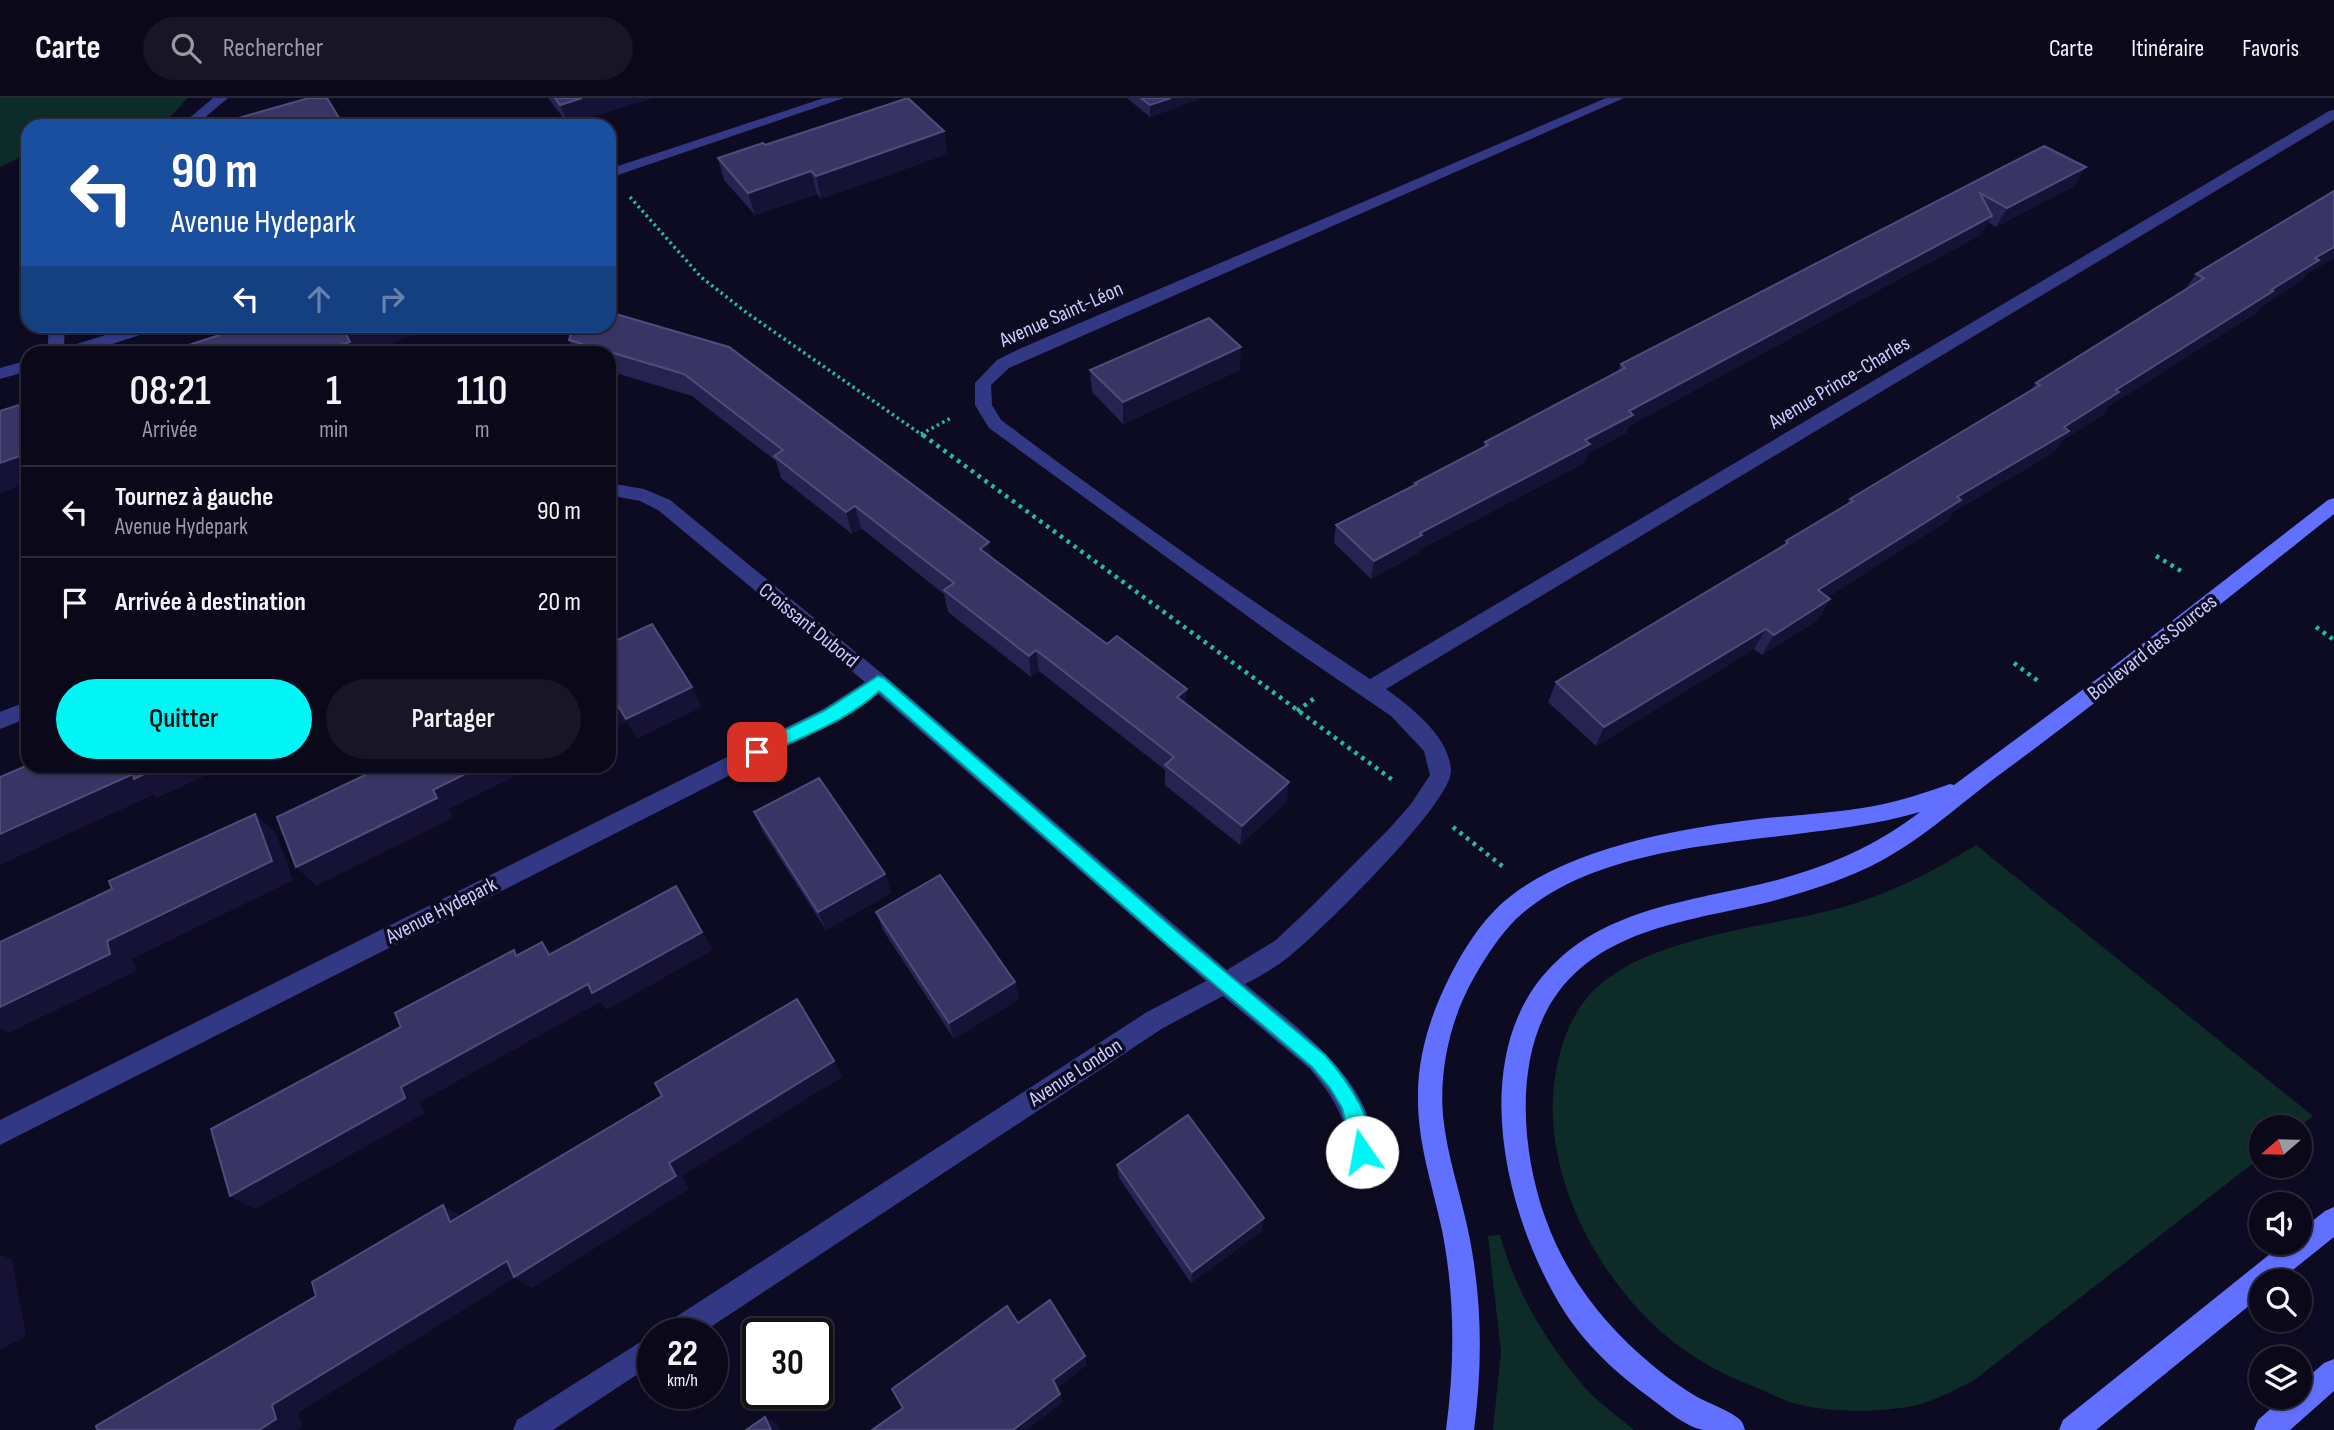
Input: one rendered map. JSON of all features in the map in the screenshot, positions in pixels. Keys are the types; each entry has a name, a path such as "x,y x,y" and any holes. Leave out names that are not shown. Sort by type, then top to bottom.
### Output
{"main road":[{"name":"Boulevard des Sources","path":"1968,786 2076,708 2334,504"},
{"path":"1460,1430 1468,1345 1456,1232 1433,1139 1430,1100 1433,1066 1451,996 1490,932 1516,905 1563,878 1600,863 1643,850 1734,832 1872,815 1910,807 1968,786"},
{"path":"1731,1430 1700,1416 1651,1384 1607,1346 1576,1308 1549,1263 1531,1220 1520,1177 1515,1140 1513,1093 1529,1023 1546,990 1563,969 1586,950 1660,916 1784,888 1858,862 1895,842 1968,786"},
{"path":"2073,1430 2334,1220"},
{"path":"2267,1430 2334,1373"}],"street":[{"path":"196,119 221,98"},
{"path":"616,172 838,98"},
{"name":"Avenue Saint-Léon","path":"1441,775 1439,761 1422,732 1408,719 995,424 982,403 983,383 1003,363 1025,353 1617,98"},
{"name":"Avenue Prince-Charles","path":"1368,690 2334,114"},
{"path":"88,346 128,333"},
{"path":"0,374 21,367"},
{"name":"Croissant Dubord","path":"616,490 644,495 664,505 878,682 1319,1061 1350,1104 1359,1128 1362,1152 1357,1171"},
{"name":"Avenue Hydepark","path":"0,1133 830,715 864,695 878,682"},
{"path":"0,721 21,712"},
{"name":"Avenue London","path":"699,1318 1155,1020 1262,963 1284,947 1410,821 1434,791 1441,775"},
{"path":"527,1430 637,1358"}],"path":[{"path":"622,190 701,277 780,337 921,434 1395,782"},
{"path":"921,434 954,416"},
{"path":"2156,556 2181,571"},
{"path":"2316,627 2334,640"},
{"path":"2014,663 2038,681"},
{"path":"1297,710 1322,692"},
{"path":"1449,823 1509,872"}],"green space":[{"path":"0,98 188,98 168,119 21,119 21,156 0,167"},
{"path":"1976,845 2312,1115 2249,1115 2249,1166 1973,1381 1928,1402 1892,1409 1842,1410 1792,1403 1727,1375 1675,1343 1648,1320 1602,1262 1568,1193 1558,1157 1553,1121 1554,1085 1561,1048 1576,1013 1592,992 1614,974 1641,959 1705,938 1832,910 1889,891"},
{"path":"1500,1235 1524,1298 1560,1356 1588,1391 1634,1430 1493,1430 1501,1352 1488,1236"}],"building":[{"path":"309,98 327,98 340,119 235,119"},
{"path":"555,98 582,98 560,105"},
{"path":"908,98 944,131 816,176 811,171 748,193 718,158 763,143 765,145"},
{"path":"1141,98 1171,98 1150,105"},
{"path":"2044,146 2086,167 2007,208 1980,193 1992,216 1629,411 1633,415 1585,440 1590,444 1420,533 1422,535 1374,561 1336,525 1417,484 1415,483 1488,445 1485,442 1625,368 1621,364"},
{"path":"2334,191 2334,247 2315,258 2319,260 2116,390 2119,392 2064,427 2069,431 1957,497 1961,500 1818,590 1830,599 1774,635 1766,629 1604,727 1556,682 1788,543 1786,541 1853,501 1850,499 2040,385 2036,383 2204,278 2196,274"},
{"path":"616,314 729,347 989,542 980,549 1107,644 1117,636 1187,689 1177,697 1289,782 1242,826 1165,765 1174,757 1036,650 1029,656 944,590 954,583 855,506 846,512 774,456 783,450 684,374 616,354 616,346 589,346 569,340 571,333 616,333"},
{"path":"1209,318 1241,347 1123,402 1090,370"},
{"path":"226,333 346,333 350,342 338,346 186,346"},
{"path":"21,404 21,456 0,463 0,411"},
{"path":"652,624 692,687 626,719 616,703 616,641"},
{"path":"21,768 21,773 146,773 134,779 133,774 0,834 0,777"},
{"path":"369,773 467,773 433,790 437,798 296,867 277,817"},
{"path":"819,778 885,874 818,912 754,812"},
{"path":"255,814 272,861 107,941 110,954 0,1007 0,942 112,889 109,881"},
{"path":"940,875 1015,982 949,1023 876,912"},
{"path":"676,886 702,932 592,993 588,984 401,1087 405,1098 230,1196 211,1129 401,1027 395,1013 514,950 516,956 542,942 549,955"},
{"path":"797,999 834,1061 669,1163 676,1176 514,1277 507,1261 272,1405 276,1419 259,1430 97,1430 96,1426 316,1296 312,1282 443,1205 450,1222 662,1096 655,1083"},
{"path":"1188,1115 1264,1218 1192,1272 1117,1165"},
{"path":"1050,1300 1085,1356 1053,1380 1060,1394 1013,1430 872,1430 903,1408 892,1389 1007,1306 1018,1323"},
{"path":"765,1417 771,1430 746,1430"}],"route":[{"path":"757,752 830,715 864,695 878,682 1174,940 1319,1061 1350,1104 1359,1128 1362,1152"}]}
